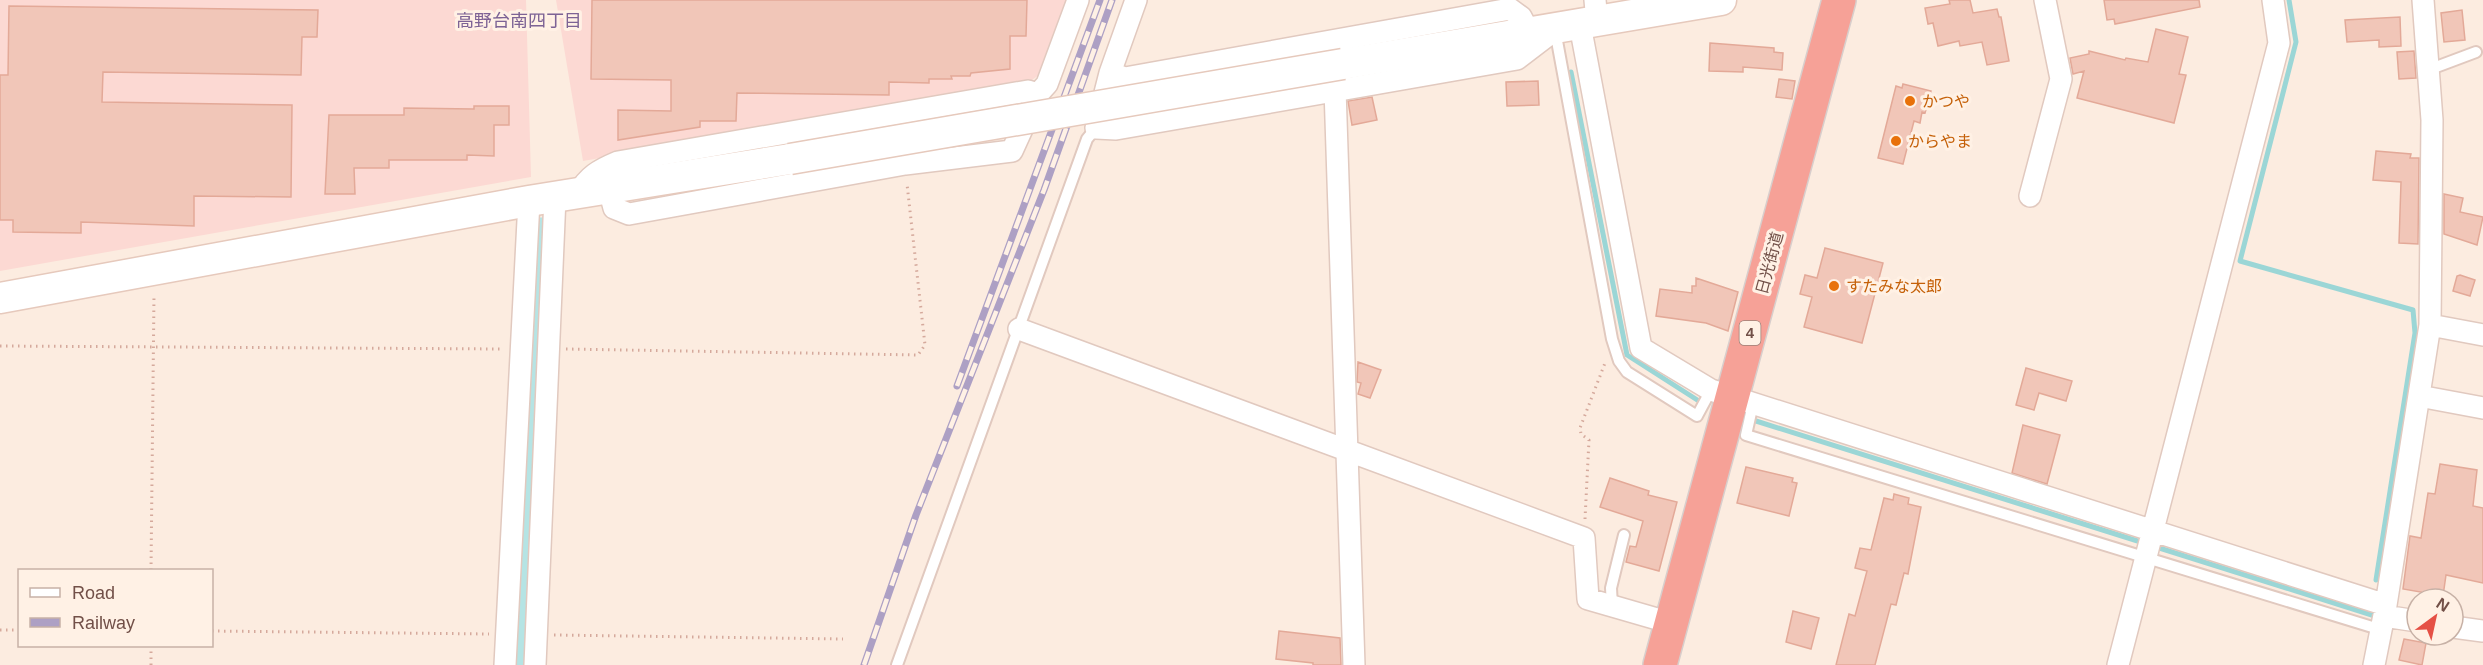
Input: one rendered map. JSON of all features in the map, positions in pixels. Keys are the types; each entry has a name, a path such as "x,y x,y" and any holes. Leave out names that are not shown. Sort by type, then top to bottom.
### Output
{"highway":[{"name":"日光街道","path":"1660,665 1839,0"}],"street":[{"path":"609,189 614,208 630,214 905,164 1012,151 1038,94 1047,84 1078,0"},
{"path":"1136,0 1110,74 1096,128 1116,129 1571,22 1721,0"},
{"path":"2030,196 2061,79 2045,0"},
{"path":"2118,665 2279,43 2273,0"},
{"path":"2374,665 2384,617 2430,325 2432,120 2423,0"},
{"path":"1110,74 1125,78 1510,9 1521,17 1571,22"},
{"path":"1571,22 1641,348 1733,397 2154,532 2384,617 2405,620"},
{"path":"0,298 151,268 554,197 1339,76"},
{"path":"1339,76 1345,449 1354,665"},
{"path":"506,665 521,350 554,197 597,171 618,162 1028,92 1038,94"},
{"path":"535,665 554,197"},
{"path":"2430,325 2483,335"},
{"path":"1018,329 1584,538 1588,599 1671,623"},
{"path":"2419,396 2483,408"},
{"path":"2465,629 2483,631"}],"lane":[{"path":"1571,22 1614,345 1619,360 1627,372 1697,416 1733,397 1746,435 2147,558 2384,617"},
{"path":"2428,70 2476,52"},
{"path":"897,665 1087,139 1096,128"},
{"path":"1612,606 1611,588 1624,535"}],"path":[{"path":"548,348 918,355 925,345 905,164"},
{"path":"151,268 154,292 152,569"},
{"path":"1584,538 1589,440 1581,434 1580,428 1607,357 1614,345"},
{"path":"0,346 521,350"},
{"path":"0,630 18,630"},
{"path":"213,631 507,634"},
{"path":"536,635 843,639"},
{"path":"151,647 151,665"}],"shaded area":[{"path":"0,0 526,0 531,177 0,271"},
{"path":"556,0 1068,0 1042,73 1029,82 583,161"}],"building":[{"path":"592,0 1027,0 1026,36 1010,36 1010,69 971,73 970,76 951,76 952,79 929,79 929,83 889,82 889,95 737,93 736,121 700,121 700,127 618,140 618,110 671,111 671,80 591,79"},
{"path":"1949,0 1970,0 1973,13 1997,9 2001,17 2009,61 1987,65 1982,42 1960,46 1959,41 1938,46 1933,23 1928,24 1925,8 1950,4"},
{"path":"2104,0 2199,0 2200,7 2115,24 2114,19 2107,20"},
{"path":"9,6 318,10 317,37 302,37 301,75 103,72 102,102 292,105 291,197 194,196 194,226 81,222 81,233 13,232 13,220 0,220 0,75 8,75"},
{"path":"2462,10 2465,40 2444,42 2441,13"},
{"path":"2400,17 2401,46 2379,47 2379,40 2347,42 2345,20"},
{"path":"2156,29 2188,37 2179,74 2186,75 2174,123 2077,98 2084,71 2073,74 2070,58 2089,54 2089,51 2125,60 2126,58 2148,62"},
{"path":"1710,43 1774,48 1774,52 1783,53 1782,70 1743,67 1743,72 1709,71"},
{"path":"2414,51 2416,78 2399,79 2397,52"},
{"path":"1779,79 1795,81 1792,99 1776,97"},
{"path":"1538,81 1539,105 1507,106 1506,82"},
{"path":"1903,84 1931,91 1920,123 1914,121 1903,164 1878,158 1896,86 1902,88"},
{"path":"1372,97 1377,120 1352,125 1348,101"},
{"path":"474,106 509,106 509,125 494,125 494,156 467,155 467,160 389,160 389,168 354,168 355,194 325,194 329,115 404,115 404,108 474,109"},
{"path":"2376,151 2411,154 2410,158 2419,158 2418,244 2399,243 2401,182 2373,180"},
{"path":"2444,194 2463,198 2460,212 2483,217 2477,245 2444,234"},
{"path":"1825,248 1883,263 1862,343 1804,327 1812,297 1800,294 1805,275 1817,278"},
{"path":"2457,276 2475,280 2470,296 2453,291"},
{"path":"1696,278 1738,292 1728,331 1706,323 1656,316 1660,289 1692,293 1692,286 1696,286"},
{"path":"1358,362 1381,370 1370,398 1358,394 1361,383 1357,382"},
{"path":"2026,368 2072,381 2066,401 2039,393 2034,410 2016,405"},
{"path":"2023,425 2060,435 2047,484 2012,473"},
{"path":"2440,464 2477,470 2473,506 2483,508 2483,583 2446,575 2444,587 2405,587 2403,589 2410,536 2421,538 2428,493 2435,494"},
{"path":"1746,467 1793,478 1792,482 1797,483 1789,516 1737,503"},
{"path":"1610,478 1649,491 1648,495 1677,502 1659,571 1626,562 1630,546 1636,547 1643,521 1600,507"},
{"path":"1894,494 1909,498 1908,504 1921,507 1908,574 1904,573 1896,605 1891,604 1875,665 1836,665 1849,614 1855,616 1867,571 1855,568 1860,548 1871,550 1884,498 1893,500"},
{"path":"1793,611 1819,618 1811,649 1786,642"},
{"path":"1279,631 1340,638 1341,665 1313,665 1313,663 1276,659"},
{"path":"2404,639 2405,647 2425,647 2422,665 2399,660"}],"waterway":[{"path":"2289,0 2296,42 2240,261 2413,310 2415,333 2376,580"},
{"path":"1571,72 1627,355 1702,403"},
{"path":"521,665 541,234"},
{"path":"1756,421 2144,543"},
{"path":"2153,546 2375,616"}],"railway":[{"path":"957,386 1100,0"},
{"path":"864,665 916,515 1044,190 1112,0"}],"place":[{"name":"かつや","path":"1910,101"},
{"name":"からやま","path":"1896,141"},
{"name":"すたみな太郎","path":"1834,286"}],"district":[{"name":"高野台南四丁目","path":"519,21"}]}
